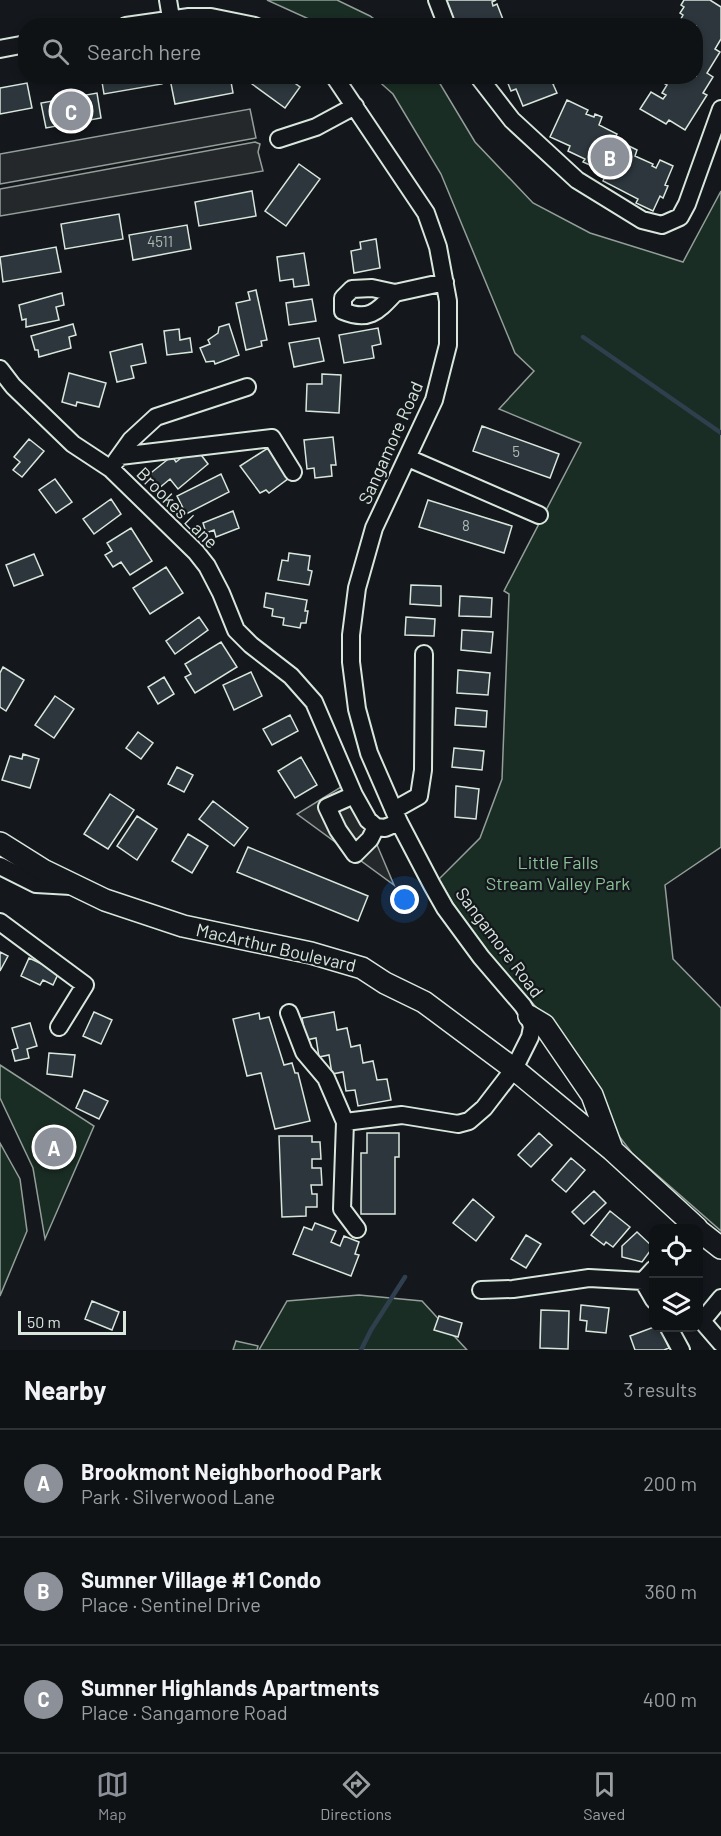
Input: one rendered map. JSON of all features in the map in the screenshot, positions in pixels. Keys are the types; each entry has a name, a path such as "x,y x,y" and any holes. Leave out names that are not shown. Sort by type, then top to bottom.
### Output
{"main road":[{"name":"MacArthur Boulevard","path":"0,843 43,870 105,900 183,926 311,953 362,968 385,983 424,1002 514,1069 612,1150 690,1224"},
{"path":"529,1016 544,1025 592,1095 612,1150"},
{"name":"MacArthur Boulevard","path":"703,1235 721,1248"}],"street":[{"path":"168,0 171,18 216,18"},
{"path":"437,0 444,18"},
{"path":"0,49 18,46"},
{"name":"Sangamore Road","path":"340,84 426,213 438,247 448,301 448,345 434,400 374,528 357,588 351,635 353,682 359,719 369,753 397,816 446,908 481,957 529,1016 532,1027 530,1037 514,1069 484,1108 469,1121 458,1124 402,1115 345,1122"},
{"path":"484,84 512,120 577,180 642,220 662,225 680,216 687,204 721,109"},
{"path":"279,139 316,127 355,106"},
{"path":"395,293 445,282"},
{"name":"Brookes Lane","path":"0,369 13,386 73,444 115,463 196,552 222,593 236,630 251,645 291,676 314,702 354,795 368,820 376,827"},
{"path":"115,463 131,440 156,417 247,387"},
{"path":"115,463 272,438 293,472"},
{"path":"408,458 538,515"},
{"path":"354,795 327,807 342,837 355,854 370,839 376,827 385,828 419,796 423,770 424,654"},
{"path":"0,866 36,884 78,887"},
{"path":"0,922 85,985 59,1027"},
{"path":"289,1013 304,1052 326,1078 345,1122 342,1209 357,1229"},
{"path":"481,1290 513,1289 589,1278 648,1275"},
{"path":"721,1298 702,1321 721,1343"},
{"path":"671,1332 681,1350"}],"green space":[{"path":"267,0 337,0 373,18 307,18"},
{"name":"Little Falls Stream Valley Park","path":"382,84 440,84 475,142 533,203 590,233 683,262 721,191 721,847 665,885 673,959 721,1008 721,1231 632,1153 612,1127 548,1020 491,958 439,879 480,838 502,779 509,594 504,591 581,443 499,409 534,371 515,353 441,174 393,94"},
{"path":"0,1065 94,1126 45,1239 33,1168 0,1098"},
{"path":"0,1143 20,1179 27,1231 0,1296"},
{"path":"359,1295 422,1301 467,1350 259,1350 287,1301"},
{"path":"236,1341 258,1346 257,1350 233,1350"}],"shaded area":[{"path":"250,109 256,138 0,184 0,154"},
{"path":"255,142 260,144 258,152 263,171 0,216 0,189"},
{"path":"349,782 369,826 394,885 297,814"}],"building":[{"path":"446,0 496,0 492,2 493,6 497,4 502,18 453,18"},
{"path":"684,0 710,0 721,7 721,39 715,49 720,52 707,73 713,77 703,93 707,95 685,130 669,120 666,124 640,109 651,92 663,99 666,95 662,93 667,85 665,84 703,84 703,18 681,18 683,15 680,13 684,7 681,5"},
{"path":"27,84 32,108 0,114 0,88"},
{"path":"102,84 162,84 104,94"},
{"path":"171,84 231,84 233,93 175,104"},
{"path":"252,84 296,84 300,87 285,108"},
{"path":"508,84 553,84 557,93 523,106 516,89 511,91"},
{"path":"97,93 101,118 46,128 41,103"},
{"path":"567,100 588,110 586,114 602,117 599,125 617,134 610,148 616,150 618,145 625,148 627,145 637,150 635,156 653,164 652,166 656,168 660,160 673,166 665,185 668,186 663,198 660,196 653,211 636,203 638,199 603,181 608,170 603,167 601,170 583,162 585,159 568,151 570,146 550,137"},
{"path":"299,164 320,179 286,226 265,211"},
{"path":"252,191 256,216 199,226 195,202"},
{"path":"119,214 123,239 65,249 61,224"},
{"path":"187,225 191,249 133,260 129,235"},
{"path":"376,239 380,268 354,273 351,251 361,249 360,242"},
{"path":"56,247 61,272 3,282 0,257"},
{"path":"304,253 309,285 294,287 293,279 280,281 277,257"},
{"path":"256,290 267,340 261,341 262,346 246,350 236,303 250,300 248,292"},
{"path":"62,293 64,305 56,307 59,320 26,327 26,319 22,320 19,305"},
{"path":"312,299 316,321 289,325 286,303"},
{"path":"73,324 76,335 69,337 71,348 39,357 31,336"},
{"path":"229,324 239,355 215,364 214,361 206,362 200,348 210,344 208,340 218,333 219,327"},
{"path":"378,328 381,344 372,346 374,358 344,363 339,335"},
{"path":"179,329 180,340 190,338 192,352 167,355 164,331"},
{"path":"319,338 324,361 294,367 289,343"},
{"path":"142,344 146,363 131,366 134,378 117,382 110,352"},
{"path":"69,373 106,383 99,407 77,402 76,406 62,402"},
{"path":"322,374 341,375 339,413 306,411 307,384 322,384"},
{"path":"482,426 559,454 550,478 473,451"},
{"path":"333,437 336,465 331,465 332,476 315,478 314,468 307,469 304,440"},
{"path":"29,439 44,451 22,477 13,470 20,462 14,457"},
{"path":"195,447 208,464 178,489 170,479 158,489 147,476 172,456 176,462"},
{"path":"268,448 289,478 269,493 266,490 260,493 240,466"},
{"path":"221,474 229,492 186,514 177,496"},
{"path":"55,479 72,502 56,513 39,490"},
{"path":"111,499 121,514 94,534 83,519"},
{"path":"428,500 512,526 504,553 419,527"},
{"path":"233,511 239,528 216,537 214,530 206,533 203,523"},
{"path":"131,528 152,561 130,575 121,562 113,567 105,555 112,551 107,543"},
{"path":"289,553 310,556 308,570 312,571 309,585 278,580 282,560 288,561"},
{"path":"34,554 43,575 14,586 6,565"},
{"path":"166,567 183,593 150,614 133,588"},
{"path":"411,585 441,586 441,606 410,604"},
{"path":"266,593 307,600 306,623 301,623 300,628 283,625 284,618 272,616 273,609 264,607"},
{"path":"460,596 492,598 491,617 459,616"},
{"path":"199,617 208,630 175,654 166,641"},
{"path":"406,617 435,619 434,636 405,635"},
{"path":"462,630 493,632 491,653 461,650"},
{"path":"221,642 237,667 195,693 185,677 191,674 185,664"},
{"path":"3,667 24,680 6,711 0,707 0,673"},
{"path":"458,670 490,673 488,695 457,693"},
{"path":"251,672 262,696 234,710 223,685"},
{"path":"164,677 174,694 158,704 148,687"},
{"path":"55,696 74,709 54,738 35,725"},
{"path":"456,708 487,711 486,727 455,725"},
{"path":"290,715 298,731 272,745 263,729"},
{"path":"138,732 153,743 141,759 126,748"},
{"path":"454,748 484,751 482,770 452,767"},
{"path":"23,754 39,759 30,788 2,780 10,756 22,759"},
{"path":"301,757 317,785 295,798 278,771"},
{"path":"177,767 193,775 184,792 168,784"},
{"path":"456,786 479,789 476,819 455,817"},
{"path":"110,794 134,810 108,849 84,834"},
{"path":"213,801 248,828 234,846 199,819"},
{"path":"137,816 157,829 137,860 117,846"},
{"path":"188,834 208,846 192,873 172,861"},
{"path":"248,847 368,896 358,921 237,872"},
{"path":"0,952 8,956 0,971"},
{"path":"29,958 59,972 53,985 43,980 40,985 21,976"},
{"path":"94,1012 112,1020 101,1044 83,1036"},
{"path":"334,1012 337,1030 347,1028 351,1047 360,1045 363,1063 373,1061 377,1080 387,1079 391,1100 358,1106 355,1090 346,1091 343,1072 332,1074 329,1055 319,1057 316,1038 306,1040 302,1018"},
{"path":"259,1013 260,1019 269,1017 284,1065 292,1063 295,1073 298,1073 310,1121 275,1129 261,1073 247,1076 233,1019"},
{"path":"30,1023 37,1046 27,1049 29,1058 15,1061 12,1050 18,1048 12,1028"},
{"path":"49,1053 75,1055 72,1077 47,1074"},
{"path":"84,1090 108,1101 99,1119 76,1108"},
{"path":"367,1133 399,1133 399,1157 395,1157 395,1214 361,1214 361,1153 367,1153"},
{"path":"539,1133 552,1145 531,1167 518,1155"},
{"path":"279,1136 312,1136 312,1142 320,1142 321,1159 312,1159 312,1168 321,1168 322,1185 311,1185 312,1194 317,1194 317,1207 306,1207 306,1216 282,1217"},
{"path":"571,1158 585,1170 566,1192 552,1180"},
{"path":"594,1191 606,1203 584,1224 572,1212"},
{"path":"473,1199 494,1217 476,1241 453,1223"},
{"path":"610,1211 630,1227 613,1247 606,1242 604,1245 591,1235"},
{"path":"315,1223 336,1231 331,1242 340,1246 344,1236 359,1242 355,1254 359,1255 351,1276 293,1254 304,1227 312,1230"},
{"path":"637,1232 649,1243 649,1252 642,1262 622,1257 622,1246"},
{"path":"526,1235 541,1244 526,1268 511,1259"},
{"path":"92,1301 119,1312 112,1330 85,1319"},
{"path":"581,1305 609,1308 606,1333 586,1331 587,1321 580,1320"},
{"path":"541,1310 569,1311 568,1349 540,1348"},
{"path":"439,1316 462,1323 458,1337 434,1330"},
{"path":"649,1329 649,1332 663,1332 669,1348 635,1350 630,1336"}],"waterway":[{"path":"583,337 721,433"},
{"path":"361,1350 405,1277"}],"place":[{"name":"Sumner Highlands Apartments","path":"71,111"},
{"name":"Sumner Village #1 Condo","path":"610,157"},
{"name":"Brookmont Neighborhood Park","path":"54,1147"}]}
